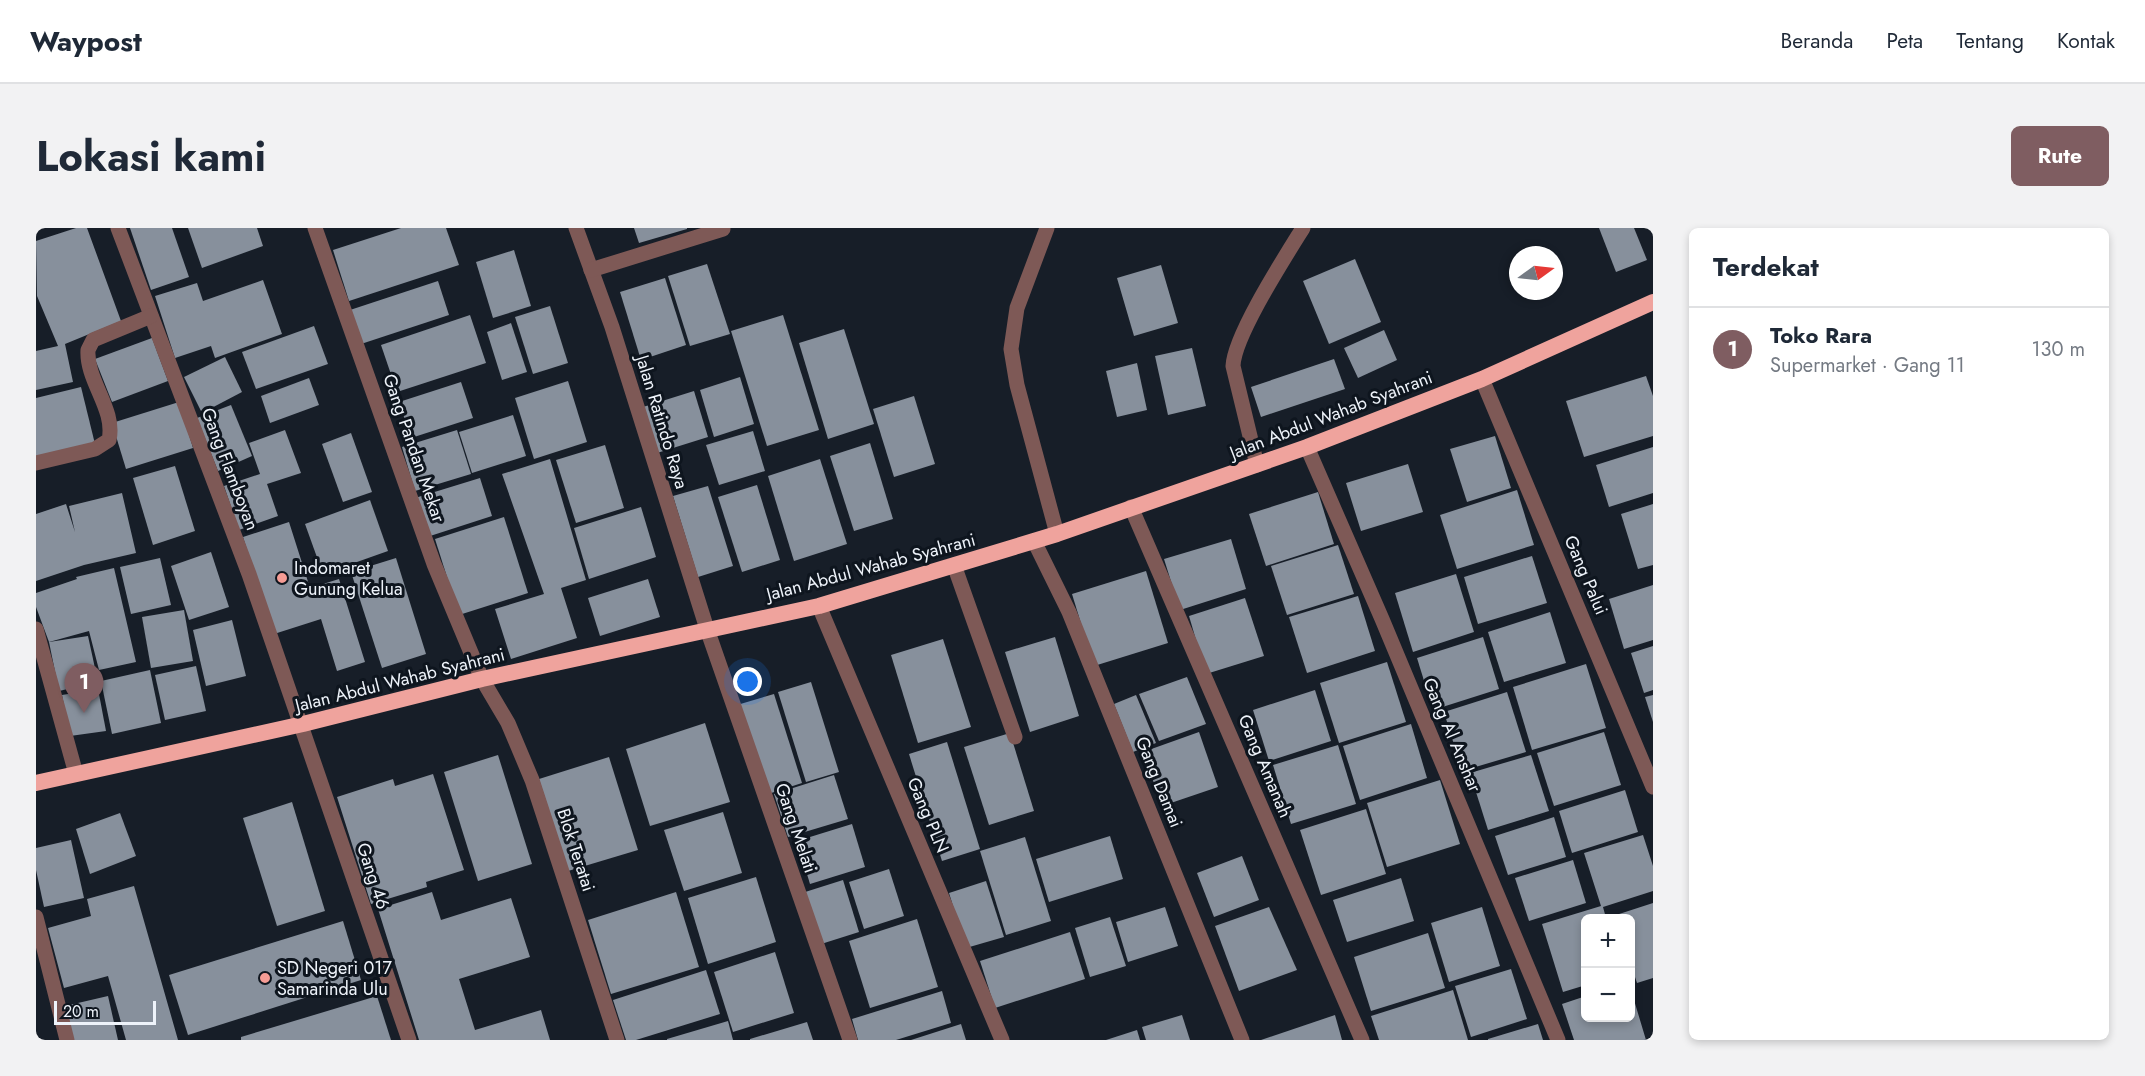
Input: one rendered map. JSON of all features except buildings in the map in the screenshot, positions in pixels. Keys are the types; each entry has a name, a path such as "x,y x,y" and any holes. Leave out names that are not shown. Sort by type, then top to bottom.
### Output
{"highway":[{"name":"Jalan Abdul Wahab Syahrani","path":"36,783 303,724 482,679 707,628 819,606 1057,534 1307,447 1482,379 1653,302"}],"street":[{"name":"Gang Flamboyan","path":"118,228 303,724"},
{"name":"Gang Pandan Mekar","path":"315,228 434,564 482,679"},
{"name":"Jalan Ratindo Raya","path":"576,228 612,327 707,628"},
{"path":"1047,228 1017,308 1011,349 1017,384 1057,534"},
{"path":"1257,465 1233,366 1234,357 1251,320 1303,228"},
{"path":"591,270 723,229"},
{"path":"36,463 95,449 109,440 110,432 105,407 88,350 93,340 151,316"},
{"name":"Gang Palui","path":"1482,379 1653,787"},
{"name":"Gang Al Anshar","path":"1307,447 1382,619 1558,1040"},
{"name":"Gang Amanah","path":"1131,507 1362,1040"},
{"name":"Gang Damai","path":"1034,541 1069,612 1242,1040"},
{"path":"954,565 1015,737"},
{"name":"Gang PLN","path":"819,606 1002,1040"},
{"name":"Gang Melati","path":"707,628 850,1040"},
{"path":"36,629 76,774"},
{"name":"Blok Teratai","path":"482,679 508,723 532,780 617,1040"},
{"name":"Gang 46","path":"303,724 409,1040"},
{"path":"37,926 67,1040"}],"place":[{"name":"Indomaret Gunung Kelua","path":"282,578"},
{"name":"Toko Rara","path":"84,713"},
{"name":"SD Negeri 017 Samarinda Ulu","path":"265,978"}]}
